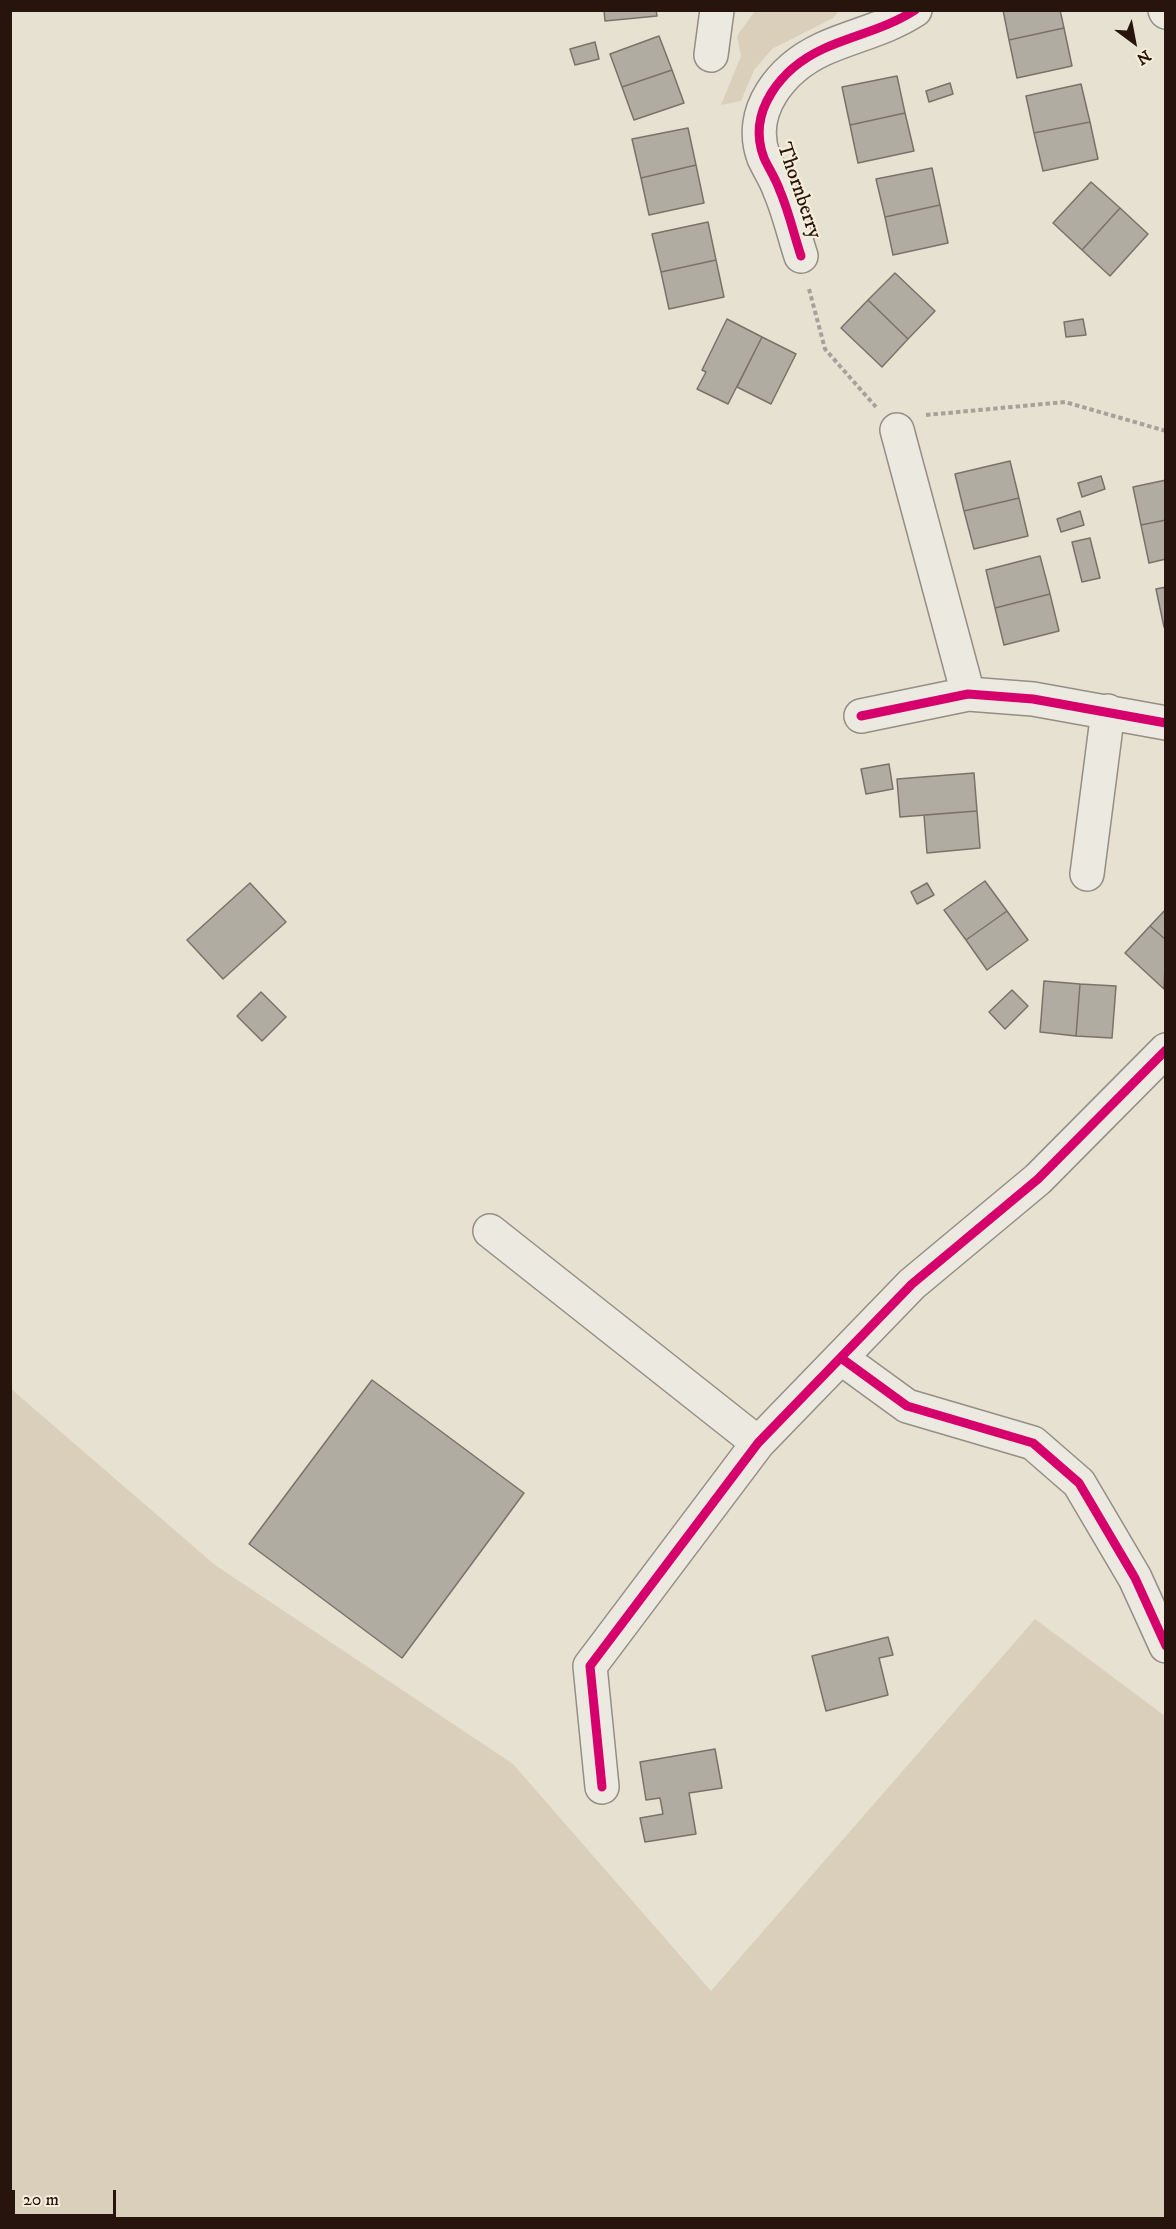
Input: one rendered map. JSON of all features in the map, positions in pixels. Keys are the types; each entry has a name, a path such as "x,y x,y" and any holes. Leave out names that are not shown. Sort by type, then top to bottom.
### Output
{"street":[{"path":"711,55 717,10"},
{"name":"Thornberry","path":"801,256 780,191 764,156 760,130 763,105 775,85 813,54 841,41 878,19 915,10"},
{"path":"897,430 968,694"},
{"path":"861,716 968,694 1033,699 1166,723"},
{"path":"1087,874 1108,711"},
{"path":"602,1787 590,1666 758,1443 912,1284 1038,1179 1166,1050"},
{"path":"490,1231 758,1443"},
{"path":"841,1358 907,1407 1033,1443 1079,1483 1135,1578 1166,1647"}],"path":[{"path":"801,256 825,349 897,430 918,416 1065,402 1166,431"}],"shaded area":[{"path":"755,11 839,11 833,18 772,49 754,70 741,101 721,105 741,56 737,36"},
{"path":"10,1388 215,1565 513,1764 711,1991 1035,1619 1165,1716 1165,2218 11,2218"}],"building":[{"path":"604,10 656,10 657,16 605,21"},
{"path":"1003,10 1060,10 1064,28 1009,40"},
{"path":"1064,28 1072,66 1017,78 1009,40"},
{"path":"659,36 672,70 622,87 610,54"},
{"path":"595,42 599,59 575,65 570,49"},
{"path":"672,70 684,103 634,120 622,87"},
{"path":"897,76 905,113 850,125 842,87"},
{"path":"950,83 953,94 929,102 926,91"},
{"path":"1081,84 1090,122 1034,133 1026,96"},
{"path":"905,113 914,151 858,163 850,125"},
{"path":"1090,122 1098,159 1043,171 1034,133"},
{"path":"688,128 696,165 641,178 632,139"},
{"path":"696,165 704,203 649,215 641,178"},
{"path":"932,168 940,205 885,217 876,179"},
{"path":"1091,182 1120,208 1082,250 1053,223"},
{"path":"940,205 948,243 893,255 885,217"},
{"path":"1120,208 1148,234 1110,276 1082,250"},
{"path":"708,222 716,260 661,272 652,234"},
{"path":"716,260 724,297 669,309 661,272"},
{"path":"895,273 935,311 908,339 868,300"},
{"path":"868,300 908,339 882,367 841,328"},
{"path":"727,319 762,337 728,404 697,389 706,372 702,370"},
{"path":"1083,319 1086,335 1066,337 1064,322"},
{"path":"762,337 796,354 771,404 737,387"},
{"path":"1010,461 1019,498 964,511 955,474"},
{"path":"1101,476 1105,489 1082,497 1078,483"},
{"path":"1166,480 1166,520 1141,525 1133,487"},
{"path":"1019,498 1028,536 974,549 964,511"},
{"path":"1080,511 1084,525 1061,532 1057,519"},
{"path":"1166,520 1166,559 1149,563 1141,525"},
{"path":"1090,538 1100,578 1082,582 1072,542"},
{"path":"1040,556 1050,594 995,608 986,570"},
{"path":"1166,587 1166,627 1164,627 1156,589"},
{"path":"1050,594 1059,631 1004,645 995,608"},
{"path":"889,764 893,789 866,794 861,769"},
{"path":"974,773 977,811 900,817 897,779"},
{"path":"977,811 980,848 927,853 924,815"},
{"path":"985,881 1007,911 966,940 944,910"},
{"path":"250,883 286,922 223,979 187,940"},
{"path":"927,883 934,895 917,904 911,892"},
{"path":"1166,909 1166,940 1150,926"},
{"path":"1007,911 1028,940 987,970 966,940"},
{"path":"1150,926 1166,940 1164,989 1125,953"},
{"path":"1044,981 1080,984 1076,1036 1040,1032"},
{"path":"1080,984 1116,986 1112,1038 1076,1036"},
{"path":"1012,990 1028,1006 1005,1029 989,1012"},
{"path":"261,992 286,1017 262,1041 237,1016"},
{"path":"372,1380 524,1493 402,1658 249,1544"},
{"path":"888,1637 893,1655 879,1658 888,1695 826,1711 812,1656"},
{"path":"715,1749 722,1788 689,1793 696,1834 645,1842 640,1818 663,1814 660,1798 646,1800 640,1762"}],"cycle path":[{"path":"801,256 777,182 764,158 760,141 760,124 764,108 771,93 782,79 808,57 893,22 915,10"},
{"path":"861,716 968,694 1033,699 1166,723"},
{"path":"602,1787 590,1666 758,1443 912,1284 1038,1179 1166,1050"},
{"path":"841,1358 907,1406 1033,1443 1079,1483 1135,1578 1166,1646"}]}
